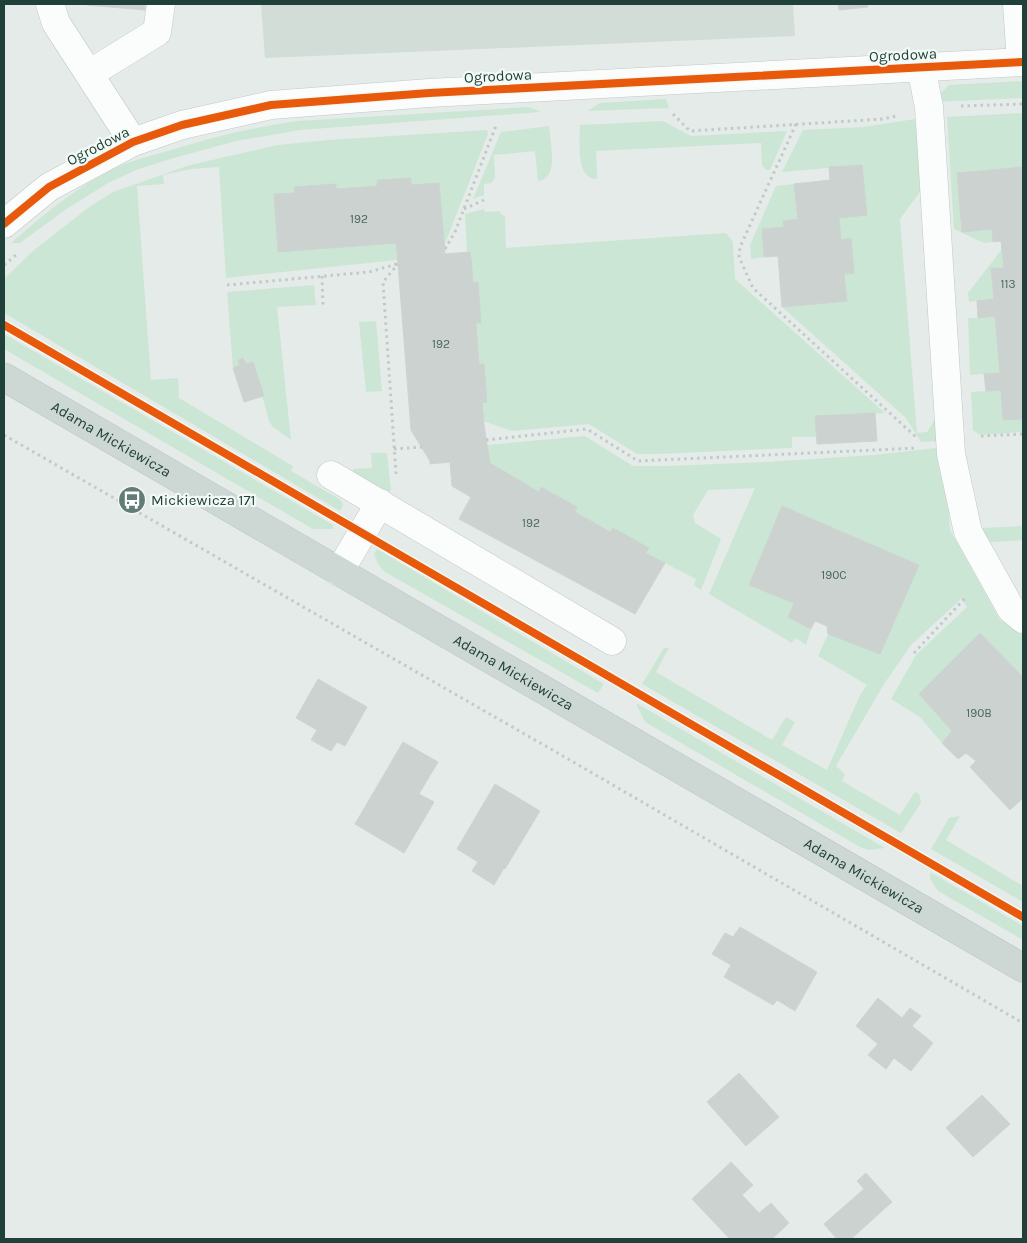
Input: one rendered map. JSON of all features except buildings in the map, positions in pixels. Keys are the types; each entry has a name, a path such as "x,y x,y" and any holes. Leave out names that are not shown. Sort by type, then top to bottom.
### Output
{"main road":[{"name":"Adama Mickiewicza","path":"4,377 1023,968"}],"street":[{"path":"50,4 56,23 133,142"},
{"path":"89,74 157,32 161,4"},
{"path":"1017,4 1022,62"},
{"name":"Ogrodowa","path":"4,224 50,187 133,142 182,125 270,105 428,94 1022,62"},
{"path":"922,67 929,107 951,454 968,532 1010,609 1023,619"},
{"path":"331,475 612,641"},
{"path":"339,572 389,509"}],"path":[{"path":"672,112 690,131 884,119 929,107 1023,104"},
{"path":"444,248 455,232 498,121 491,121"},
{"path":"796,124 740,247 740,257 754,288 921,442"},
{"path":"464,209 484,200"},
{"path":"4,265 17,254"},
{"path":"227,285 369,272 398,264 383,282 394,450 389,509"},
{"path":"322,276 323,305"},
{"path":"486,440 587,430 638,461 919,448"},
{"path":"950,438 1023,434"},
{"path":"4,435 575,763 1023,1024"},
{"path":"394,450 422,447"}],"shaded area":[{"path":"261,4 793,4 795,36 265,58"}],"green space":[{"path":"1023,81 1023,98 935,102 935,99 949,85"},
{"path":"666,99 669,108 587,111 600,103"},
{"path":"529,107 541,112 300,130 236,141 136,170 108,183 65,210 20,243 11,243 70,195 109,171 140,159 218,137 297,121"},
{"path":"1023,113 1023,432 980,435 973,430 971,392 986,391 984,374 970,375 968,318 978,318 977,301 969,302 968,293 1002,249 1001,241 984,243 954,229 947,117"},
{"path":"915,119 922,189 900,219 917,433 927,432 940,411 942,441 921,442 906,418 782,307 847,301 844,274 854,273 851,238 841,240 839,218 867,215 861,165 782,172 803,130 863,127"},
{"path":"663,121 691,136 787,131 770,170 766,170 762,165 761,143 596,151 597,179 590,178 585,173 580,158 580,125"},
{"path":"549,126 552,159 549,174 545,179 538,181 535,151 494,155 495,178 491,183 484,184 484,195 473,199 501,132"},
{"path":"487,130 488,134 444,246 439,183 411,185 410,178 377,180 377,186 336,189 335,184 295,187 295,193 274,194 278,252 396,243 397,260 226,278 219,167 191,169 163,175 164,184 137,186 151,380 178,378 179,398 293,466 291,471 341,500 343,505 340,511 4,313 4,279 33,251 88,208 113,192 190,165 278,145"},
{"path":"794,184 798,219 783,221 784,227 762,230 764,257 751,259 750,245 776,186"},
{"path":"484,209 485,212 499,211 505,217 506,248 726,233 733,242 735,279 885,413 815,417 817,437 792,437 792,448 658,454 637,454 589,424 512,431 483,421 482,403 487,402 484,364 479,364 476,323 481,323 478,282 473,283 470,252 467,252 465,214"},
{"path":"314,285 316,305 277,307 291,440 272,426 269,421 253,362 246,364 243,358 238,359 240,365 233,368 227,292"},
{"path":"376,321 382,391 366,392 359,322"},
{"path":"4,334 333,525 333,529 313,529 4,349"},
{"path":"585,436 633,466 766,462 874,455 944,447 950,530 1000,620 1023,632 1023,677 980,633 919,694 952,731 942,743 920,717 891,699 916,655 967,607 961,599 911,645 884,684 836,766 845,774 842,781 900,815 915,792 919,794 921,803 901,833 642,684 664,648 669,648 656,672 772,740 786,717 795,722 782,745 827,770 860,695 867,685 818,656 828,634 919,565 782,506 749,585 794,603 789,617 811,629 806,645 796,638 792,643 709,594 755,488 708,490 693,515 695,523 721,539 701,590 694,585 696,579 645,553 648,548 613,528 610,532 575,512 577,507 542,487 539,492 490,463 487,445"},
{"path":"371,453 387,453 391,490 384,496 354,479 353,469 372,468"},
{"path":"1023,526 1023,540 981,543 982,528"},
{"path":"377,549 604,684 598,693 385,572 378,564 374,554"},
{"path":"637,704 885,848 869,850 860,847 645,722"},
{"path":"960,816 946,840 1023,886 1023,902 931,849 949,818"},
{"path":"930,872 1023,926 1023,940 938,891 930,879"}],"cycle path":[{"path":"4,224 49,187 133,142 182,125 271,105 429,93 1023,62"},
{"path":"4,325 1023,917"}],"place":[{"name":"Mickiewicza 171","path":"132,500"}]}
